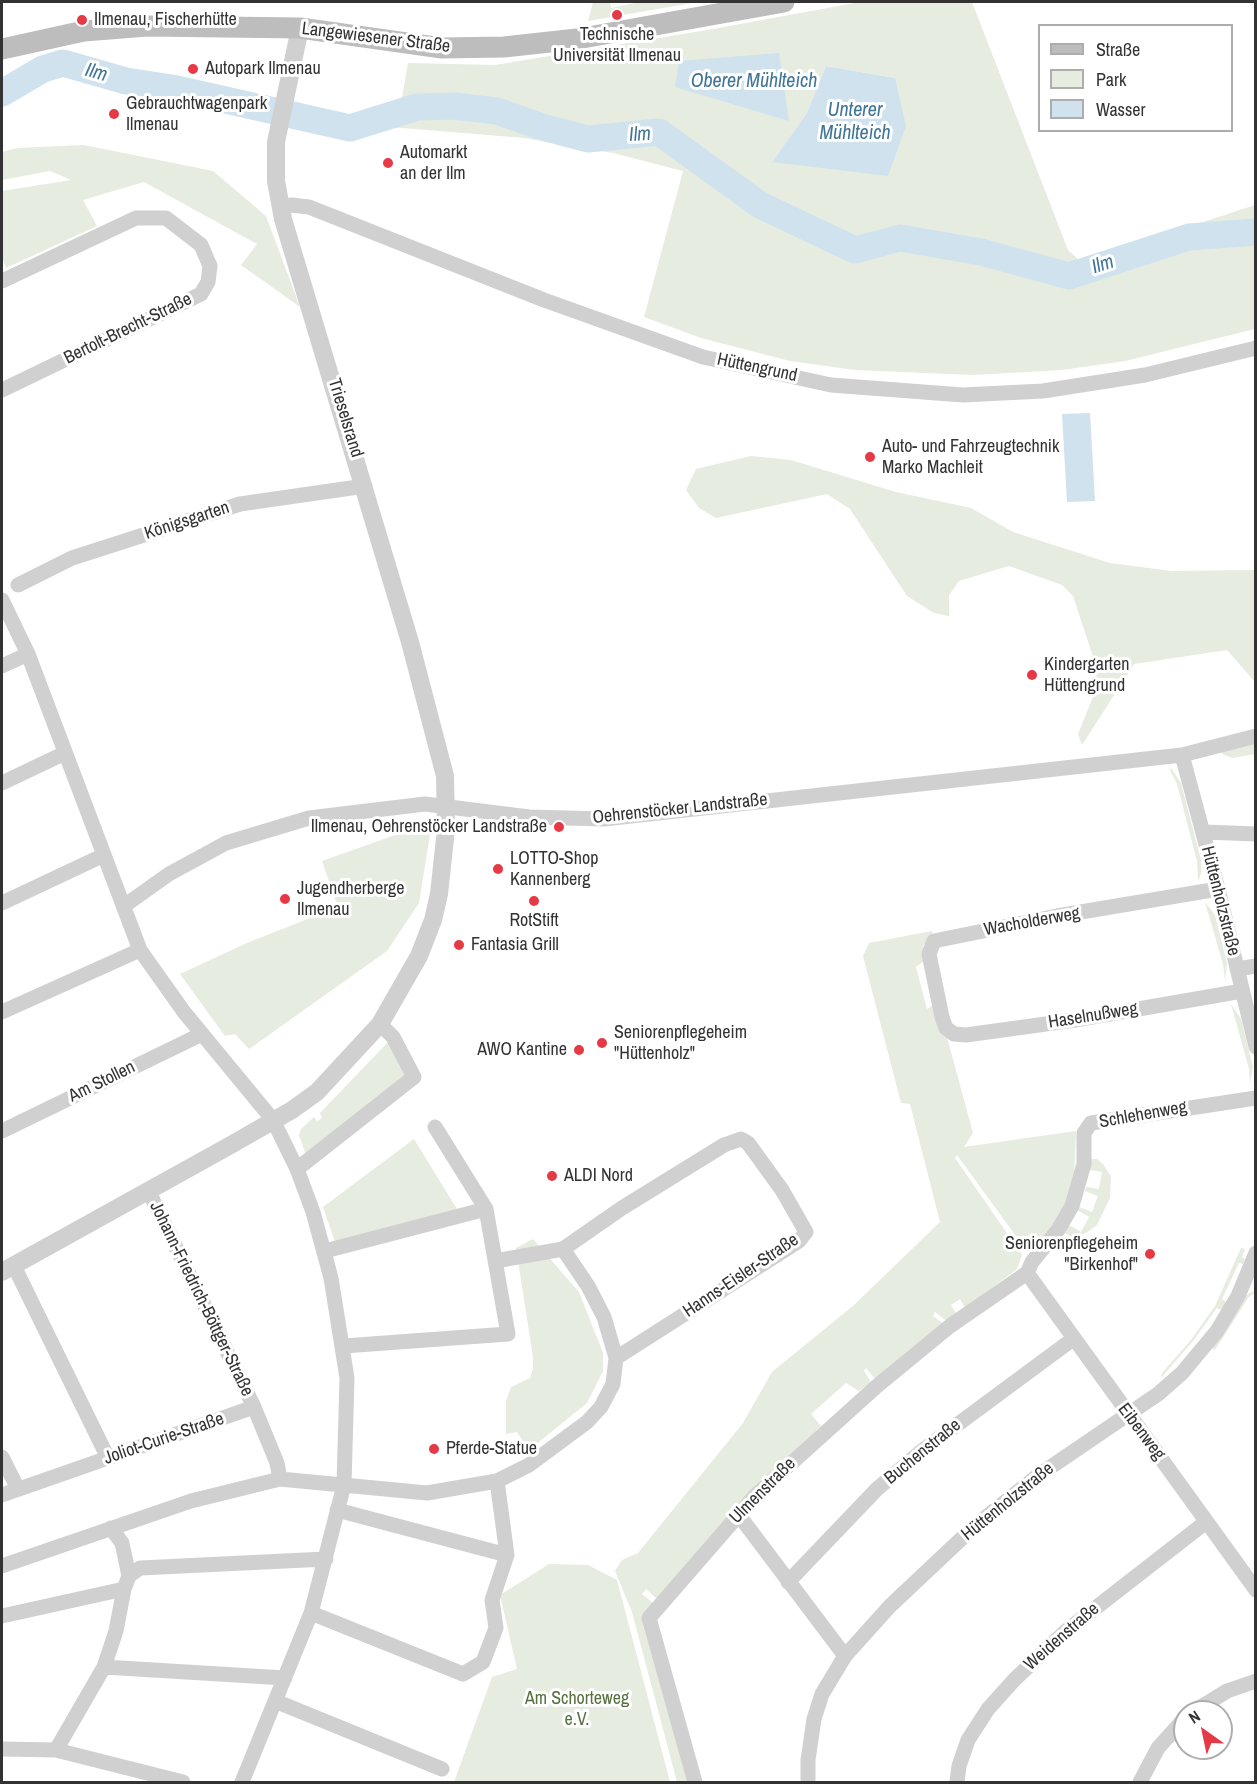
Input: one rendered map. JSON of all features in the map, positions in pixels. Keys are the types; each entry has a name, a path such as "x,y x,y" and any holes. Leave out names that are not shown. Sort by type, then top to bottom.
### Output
{"main road":[{"name":"Langewiesener Straße","path":"2,49 56,36 124,27 300,28 442,48 504,47 578,39 784,2"}],"street":[{"name":"Trieselsrand","path":"300,28 279,129 275,174 280,207 426,701 445,776 447,808"},
{"name":"Hüttengrund","path":"280,207 309,207 544,300 703,357 831,385 963,395 1043,391 1145,375 1256,348"},
{"name":"Bertolt-Brecht-Straße","path":"2,281 136,218 166,218 201,245 210,266 208,282 201,294 2,390"},
{"name":"Königsgarten","path":"18,585 72,558 240,504 364,486"},
{"path":"2,600 28,654 140,950 202,1034 273,1120 297,1169 325,1251 344,1346 347,1430 344,1485 311,1613 242,1782"},
{"path":"2,666 28,654"},
{"name":"Oehrenstöcker Landstraße","path":"124,906 169,874 226,843 309,818 425,804 529,817 604,819 1182,755 1256,736"},
{"path":"2,783 64,753"},
{"name":"Hüttenholzstraße","path":"1182,755 1204,832 1256,1047"},
{"name":"Johann-Friedrich-Böttger-Straße","path":"108,1458 8,1269 149,1192 317,1092 380,1024 419,956 433,920 444,856 447,808"},
{"path":"1204,832 1256,834"},
{"path":"2,903 104,855"},
{"name":"Wacholderweg","path":"946,1028 929,954 934,941 1057,916 1218,889"},
{"path":"2,1012 140,950"},
{"path":"1237,969 1256,966"},
{"name":"Haselnußweg","path":"946,1028 954,1034 966,1035 1075,1020 1242,991"},
{"path":"297,1169 414,1077 393,1037 380,1024"},
{"name":"Am Stollen","path":"2,1131 202,1034"},
{"name":"Schlehenweg","path":"1027,1273 1032,1262 1058,1230 1072,1206 1084,1164 1084,1133 1091,1123 1256,1098"},
{"path":"344,1346 508,1334 486,1209 435,1127"},
{"name":"Hanns-Eisler-Straße","path":"495,1261 563,1250 724,1144 741,1140 748,1143 800,1219 806,1232 799,1241 616,1358"},
{"name":"Johann-Friedrich-Böttger-Straße","path":"149,1192 254,1407"},
{"path":"325,1251 486,1209"},
{"path":"2,1566 191,1501 280,1479 427,1493 497,1481 529,1465 587,1422 601,1407 613,1384 616,1358 604,1317 588,1286 563,1250"},
{"name":"Hüttenholzstraße","path":"805,1782 814,1719 822,1694 845,1656 890,1606 976,1525 1036,1476 1158,1394 1194,1362 1252,1276 1256,1253"},
{"name":"Eibenweg","path":"1027,1273 1127,1415 1253,1582"},
{"name":"Ulmenstraße","path":"695,1782 649,1618 754,1496 877,1386 950,1326 1027,1273"},
{"name":"Buchenstraße","path":"788,1582 877,1490 915,1457 985,1402 1073,1339"},
{"path":"254,1407 277,1463 280,1479"},
{"name":"Joliot-Curie-Straße","path":"2,1495 254,1407"},
{"path":"2,1456 18,1489"},
{"path":"311,1613 463,1674 483,1662 496,1628 492,1600 507,1555 497,1481"},
{"path":"337,1510 507,1555"},
{"path":"738,1514 845,1656"},
{"name":"Weidenstraße","path":"957,1782 959,1766 968,1740 988,1708 1015,1679 1066,1631 1206,1522"},
{"path":"56,1750 104,1667 116,1631 127,1582 122,1544 111,1528"},
{"path":"2,1616 127,1582 140,1568 149,1565 326,1559"},
{"path":"104,1667 285,1678"},
{"path":"1212,1700 1227,1691 1256,1681"},
{"path":"275,1701 442,1769"},
{"path":"1140,1782 1158,1748 1173,1731"},
{"path":"2,1749 56,1750 183,1782"}],"green space":[{"path":"593,2 610,2 611,8 639,2 698,2 588,21"},
{"path":"860,2 972,2 1068,250 1081,262 1255,205 1255,329 1125,361 1062,370 973,375 855,370 790,361 701,338 644,317 683,171 613,153 524,138 390,127 401,104 408,63 495,65","holes":["826,66 895,78 772,162 807,113"]},
{"path":"84,145 213,171 266,216 300,307 241,265 257,244 144,182 83,200 97,226 6,268 2,257 2,191 71,180 50,171 2,180 2,152 17,148"},
{"path":"751,456 791,460 896,492 971,508 1013,532 1110,563 1172,571 1255,570 1255,682 1227,650 1134,664 1082,745 1078,734 1097,687 1095,663 1073,596 1062,585 1009,566 959,581 949,595 949,616 934,613 907,596 850,509 827,494 716,518 699,508 686,490 696,469"},
{"path":"1255,742 1255,754 1233,758 1224,755 1221,751"},
{"path":"1171,768 1181,783 1201,860 1198,882 1197,861"},
{"path":"432,822 419,903 387,951 249,1049 235,1034 225,1036 180,974 247,943 338,907 322,861"},
{"path":"1205,902 1215,915 1227,963 1225,981 1223,964"},
{"path":"932,931 933,935 923,946 925,960 916,967 927,1009 935,1004 945,1030 973,1133 964,1147 1076,1131 1074,1178 1067,1202 1055,1223 1035,1248 1026,1250 957,1155 955,1158 1022,1255 1017,1269 965,1308 960,1299 951,1305 957,1315 948,1322 935,1312 933,1316 944,1324 875,1379 866,1368 864,1371 871,1382 859,1391 846,1383 811,1414 821,1426 764,1481 657,1599 646,1589 642,1594 653,1603 643,1618 643,1625 689,1782 677,1782 632,1612 615,1571 622,1560 638,1553 743,1423 772,1372 854,1305 940,1222 910,1104 901,1103 863,956 869,943"},
{"path":"1231,1004 1241,1019 1253,1067 1250,1083 1249,1069"},
{"path":"389,1041 406,1076 306,1155 299,1135 301,1129 314,1117 317,1121 322,1118 320,1113"},
{"path":"414,1139 460,1214 336,1245 323,1207"},
{"path":"1091,1159 1097,1159 1103,1164 1111,1176 1110,1198 1097,1225 1086,1233 1071,1237 1065,1233 1069,1225 1081,1232 1089,1217 1077,1210 1079,1207 1092,1212 1098,1196 1085,1191 1086,1187 1099,1189 1102,1172 1089,1170"},
{"path":"533,1239 579,1292 603,1353 603,1371 587,1403 529,1450 517,1432 506,1434 506,1401 511,1387 530,1378 533,1369 516,1248"},
{"path":"1241,1248 1245,1249 1242,1257 1245,1259 1243,1264 1239,1263 1222,1299 1226,1302 1221,1310 1217,1308 1193,1341 1161,1378 1162,1373 1191,1340 1215,1306"},
{"path":"1253,1291 1254,1293 1248,1298 1215,1350 1212,1348 1245,1296"},
{"name":"Am Schorteweg e.V.","path":"549,1564 588,1565 617,1580 670,1782 454,1782 492,1677 517,1669 500,1595"}],"water":[{"name":"Oberer Mühlteich","path":"779,53 789,121 675,87 679,61"},
{"name":"Unterer Mühlteich","path":"826,66 895,78 906,126 888,176 772,162 807,113"},
{"path":"1090,413 1095,501 1067,502 1062,414"}],"waterway":[{"name":"Ilm","path":"2,93 43,69 63,63 126,81 172,88 350,128 417,107 453,106 497,111 542,127 588,139 659,132 760,205 855,250 900,238 981,252 1069,276 1189,237 1256,232"}],"place":[{"name":"Technische Universität Ilmenau","path":"617,15"},
{"name":"Ilmenau, Fischerhütte","path":"82,20"},
{"name":"Autopark Ilmenau","path":"193,69"},
{"name":"Gebrauchtwagenpark Ilmenau","path":"114,114"},
{"name":"Automarkt an der Ilm","path":"388,163"},
{"name":"Auto- und Fahrzeugtechnik Marko Machleit","path":"870,457"},
{"name":"Kindergarten Hüttengrund","path":"1032,675"},
{"name":"Ilmenau, Oehrenstöcker Landstraße","path":"559,827"},
{"name":"LOTTO-Shop Kannenberg","path":"498,869"},
{"name":"Jugendherberge Ilmenau","path":"285,899"},
{"name":"RotStift","path":"534,901"},
{"name":"Fantasia Grill","path":"459,945"},
{"name":"Seniorenpflegeheim \"Hüttenholz\"","path":"602,1043"},
{"name":"AWO Kantine","path":"579,1050"},
{"name":"ALDI Nord","path":"552,1176"},
{"name":"Seniorenpflegeheim \"Birkenhof\"","path":"1150,1254"},
{"name":"Pferde-Statue","path":"434,1449"}]}
